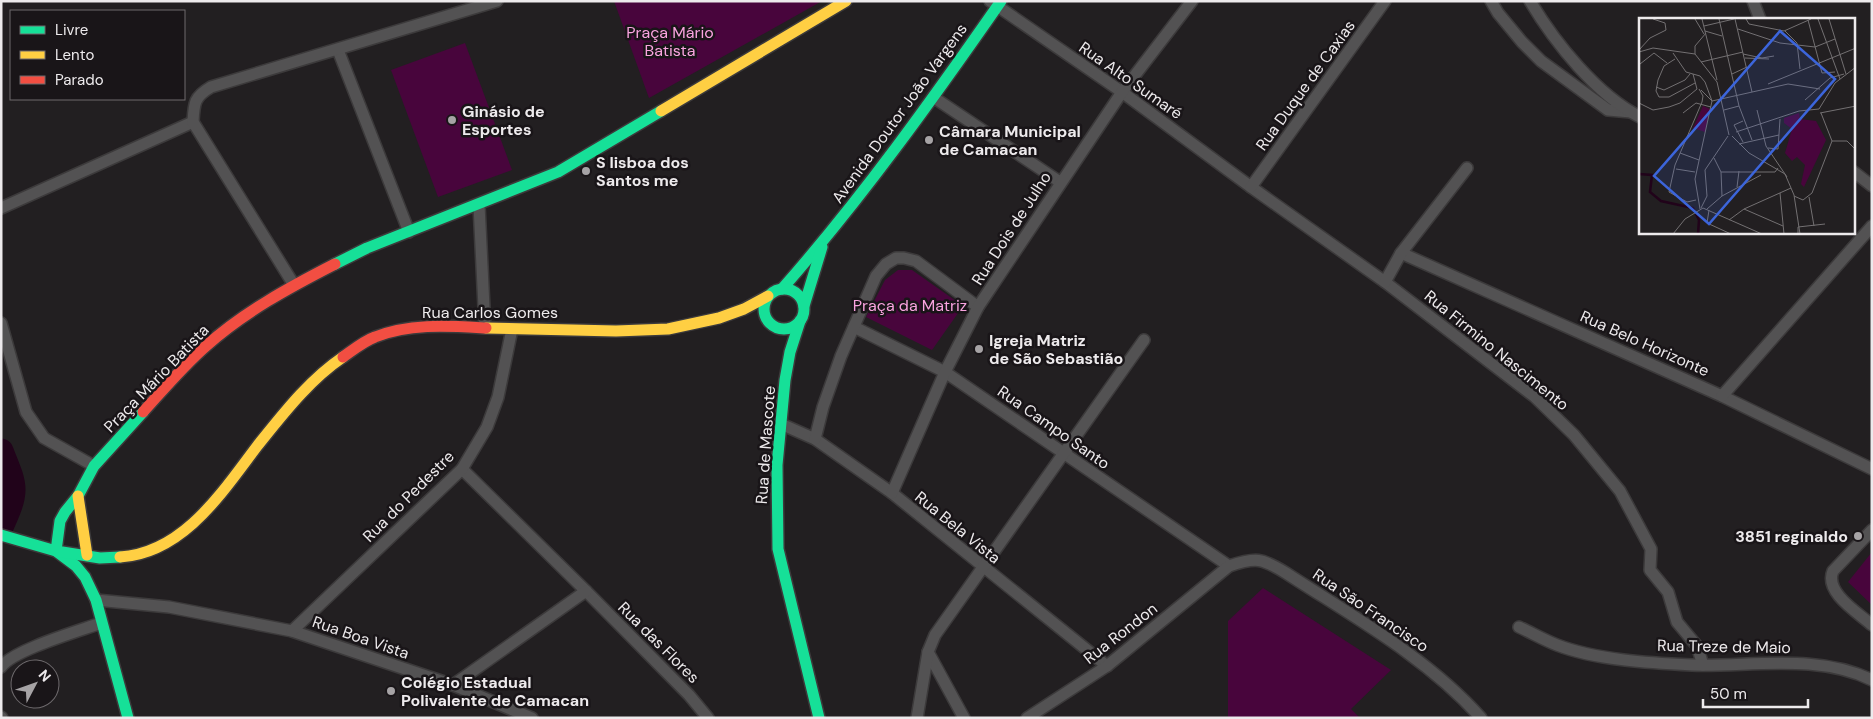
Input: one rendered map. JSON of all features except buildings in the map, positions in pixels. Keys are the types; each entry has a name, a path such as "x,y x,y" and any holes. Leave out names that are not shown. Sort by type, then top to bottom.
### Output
{"main road":[{"name":"Praça Mário Batista","path":"56,551 60,522 78,496 94,466 166,386 206,346 241,319 294,285 367,248 558,172 846,1"},
{"name":"Avenida Doutor João Vargens","path":"782,289 823,243 933,97 996,3"},
{"name":"Avenida Doutor João Vargens","path":"804,306 823,243"},
{"path":"782,289 789,289 796,293 802,298 804,306 804,314 800,321 794,326 787,328 779,328 772,324 764,311 768,296 774,291 782,289"},
{"name":"Rua Carlos Gomes","path":"56,551 106,558 126,556 146,551 165,543 192,525 217,499 307,387 342,356 373,338 414,328 636,332 668,330 728,316 752,306 768,296"},
{"name":"Rua de Mascote","path":"800,321 790,352 777,465 778,549 819,718"},
{"path":"78,496 87,555"},
{"path":"1,535 56,551 76,566 85,577 96,600 128,718"}],"street":[{"path":"294,285 193,122 194,103 198,96 211,87 496,1"},
{"name":"Rua Dois de Julho","path":"892,493 945,372 978,306 1122,92 1192,1"},
{"name":"Rua Duque de Caxias","path":"1251,187 1385,1"},
{"path":"1491,1 1498,13 1522,42 1541,61 1608,110 1636,115"},
{"path":"1530,1 1557,41 1601,90 1636,115"},
{"path":"1753,1 1760,18"},
{"name":"Rua Alto Sumaré","path":"996,3 1122,92 1251,187"},
{"path":"338,50 410,232"},
{"path":"933,97 1060,182"},
{"path":"1,208 193,122"},
{"path":"1384,282 1401,253 1467,168"},
{"path":"1856,174 1872,186"},
{"name":"Rua Firmino Nascimento","path":"1251,187 1384,282 1535,397 1574,435 1600,464 1620,491 1651,549 1650,570 1668,592 1676,622 1697,646 1704,665"},
{"path":"479,205 484,328"},
{"path":"1722,396 1872,226"},
{"name":"Rua Belo Horizonte","path":"1401,253 1722,396 1872,470"},
{"path":"815,439 841,356 876,276 886,264 896,258 916,261 978,306"},
{"path":"1,323 26,412 33,424 44,438 94,466"},
{"name":"Rua Campo Santo","path":"854,327 945,372 1229,566"},
{"name":"Rua do Pedestre","path":"292,631 462,469 487,427 498,397 512,329"},
{"path":"917,718 928,652 935,635 1062,453 1144,340"},
{"name":"Rua Bela Vista","path":"781,424 815,439 892,493 982,568 1107,666"},
{"name":"Rua das Flores","path":"462,469 586,591 689,696 708,718"},
{"path":"1872,530 1833,571 1830,577 1833,589 1838,596 1872,625"},
{"name":"Rua São Francisco","path":"1229,566 1257,559 1272,564 1409,654 1443,681 1481,718"},
{"name":"Rua Rondon","path":"1027,718 1107,666 1229,566"},
{"path":"453,685 586,591"},
{"name":"Rua Boa Vista","path":"96,600 168,607 292,631 453,685 532,718"},
{"path":"1,667 17,654 101,623"},
{"name":"Rua Treze de Maio","path":"1519,627 1557,645 1612,658 1704,665 1804,663 1847,671 1872,680"},
{"path":"928,652 964,718"}],"green space":[{"name":"Praça Mário Batista","path":"614,1 822,1 649,98"},
{"name":"Ginásio de Esportes","path":"465,43 512,170 438,197 391,70"},
{"name":"Praça da Matriz","path":"898,270 912,270 963,306 932,350 866,317 885,280"},
{"path":"1872,552 1872,605 1848,582"},
{"path":"1263,588 1391,670 1351,709 1360,718 1228,718 1228,621"}],"waterway":[{"path":"1,451 10,473 13,489 10,505 1,527"}],"traffic: fast":[{"path":"782,289 812,255 896,148 1001,1"},
{"path":"335,264 367,248 558,172 661,111"},
{"path":"804,306 822,247"},
{"path":"784,289 798,295 804,309 798,323 784,329 770,323 764,309 770,295 784,289"},
{"path":"800,321 790,352 785,380 777,465 778,549 819,718"},
{"path":"120,557 100,558 56,551 60,521 78,496 94,466 143,412"},
{"path":"1,535 56,551 76,566 85,577 96,600 128,718"}],"traffic: slow":[{"path":"661,111 846,1"},
{"path":"486,328 616,331 668,329 719,318 744,309 768,296"},
{"path":"120,557 143,553 164,544 183,532 200,517 216,500 297,398 319,376 343,357"},
{"path":"78,496 87,555"}],"traffic: jam":[{"path":"143,412 189,362 236,322 268,301 335,264"},
{"path":"343,357 371,339 402,329 430,326 486,328"}],"place":[{"name":"Ginásio de Esportes","path":"452,120"},
{"name":"Câmara Municipal de Camacan","path":"929,140"},
{"name":"S lisboa dos Santos me","path":"586,171"},
{"name":"Igreja Matriz de São Sebastião","path":"979,349"},
{"name":"3851 reginaldo","path":"1858,536"},
{"name":"Colégio Estadual Polivalente de Camacan","path":"391,691"}]}
